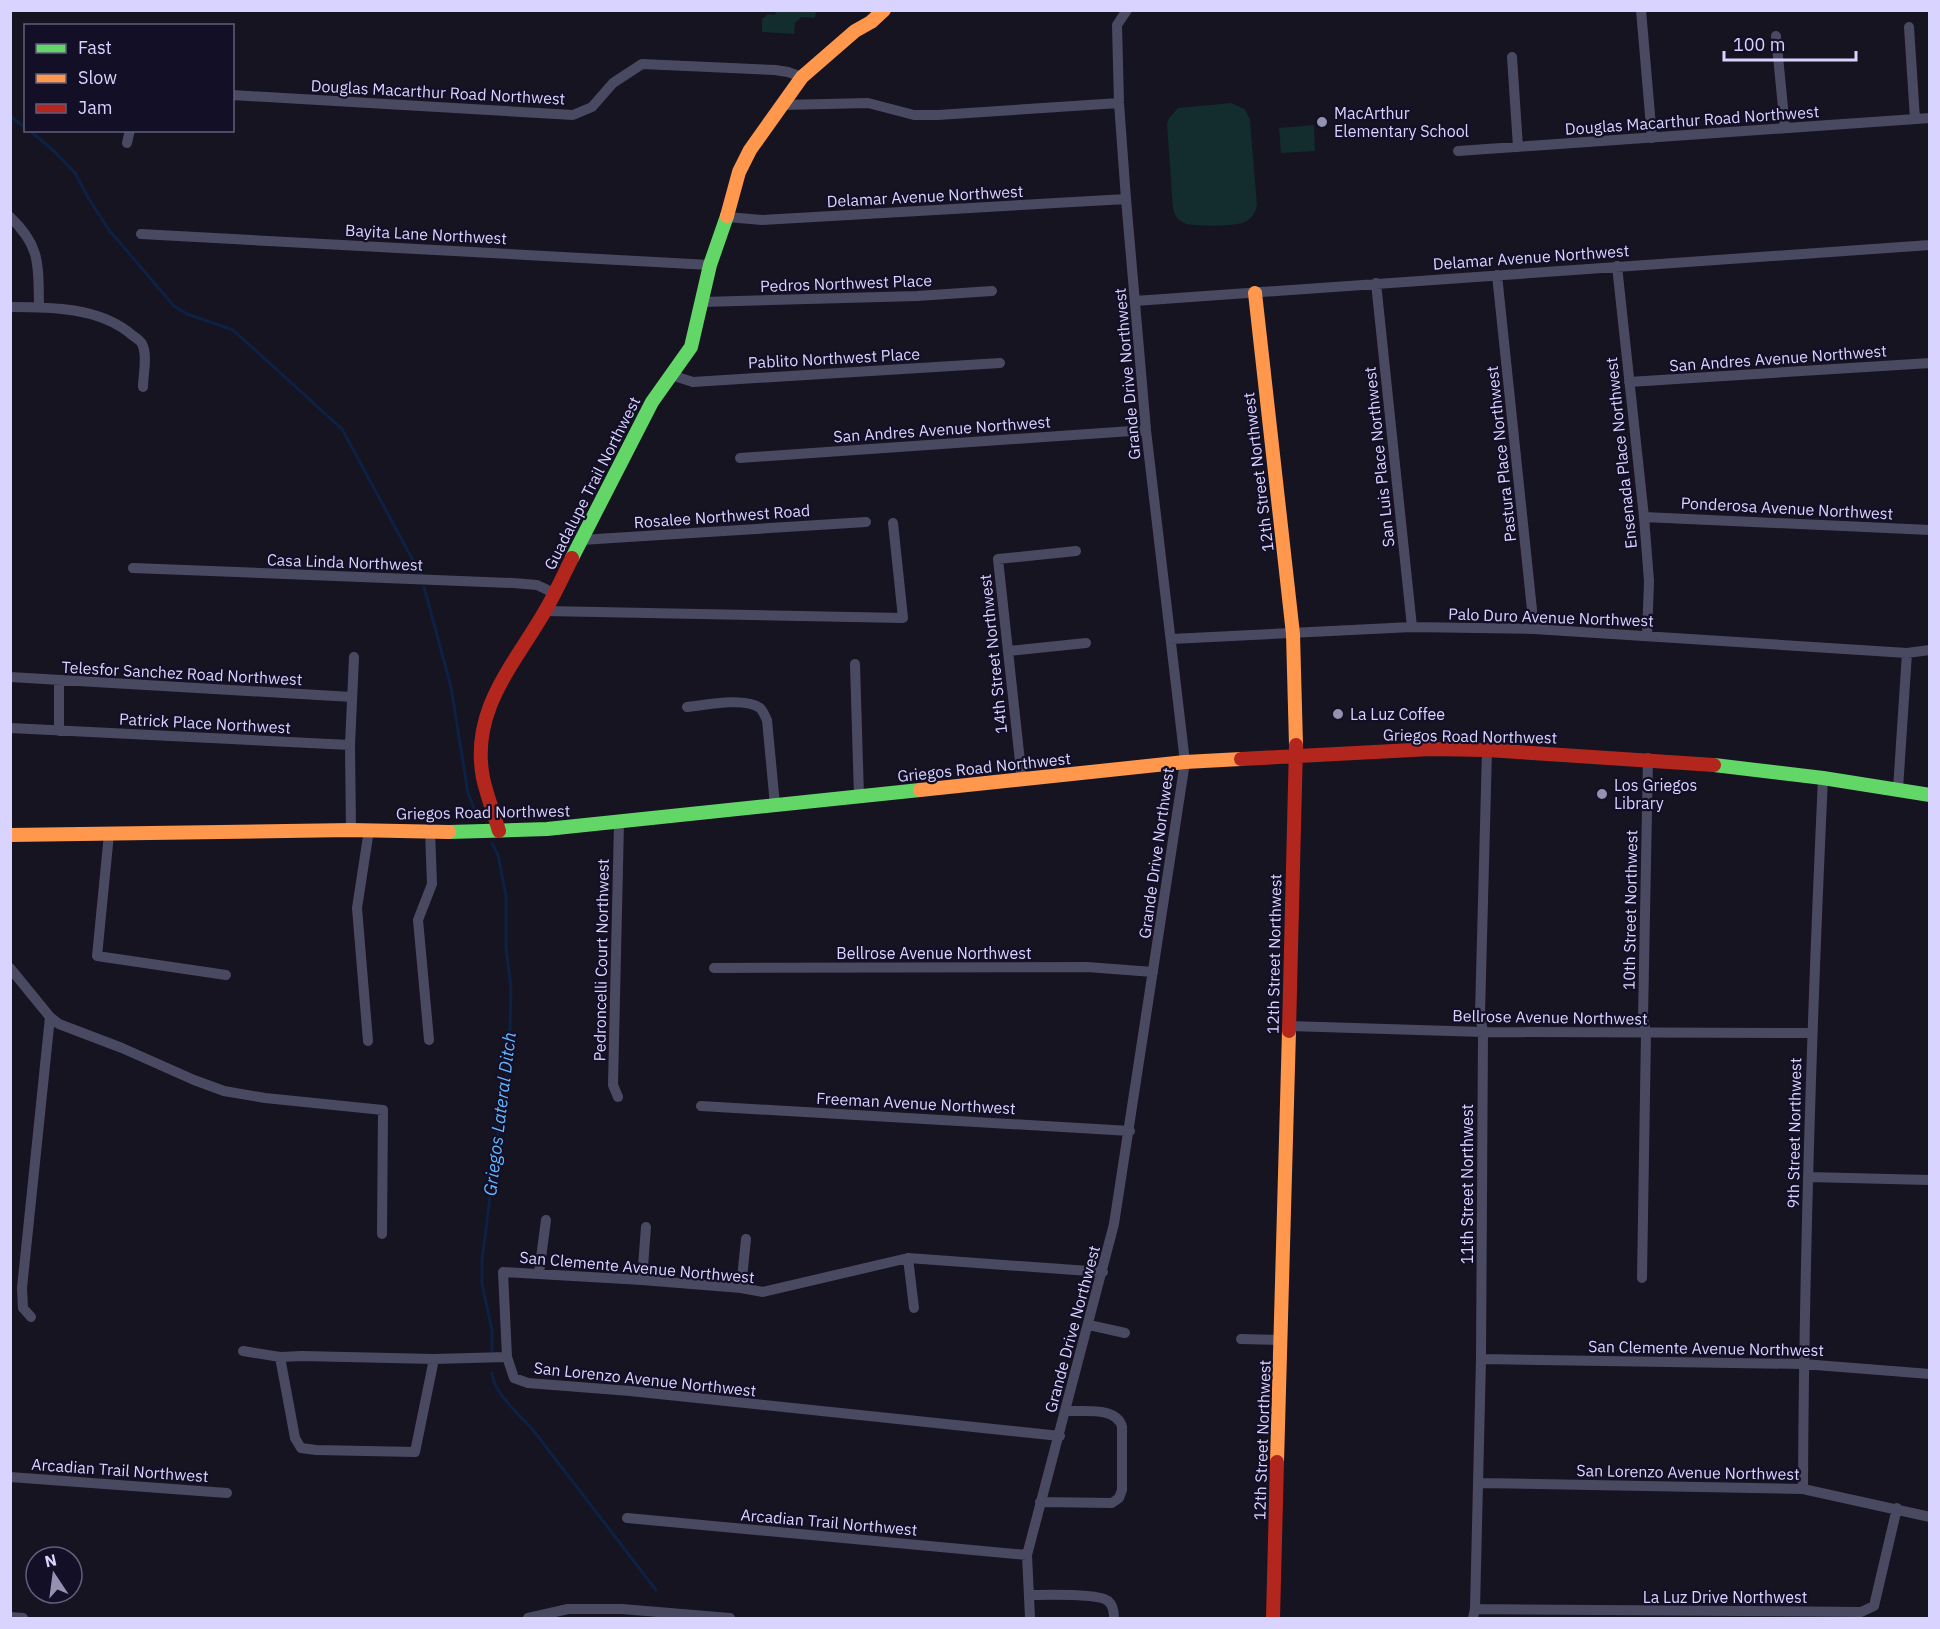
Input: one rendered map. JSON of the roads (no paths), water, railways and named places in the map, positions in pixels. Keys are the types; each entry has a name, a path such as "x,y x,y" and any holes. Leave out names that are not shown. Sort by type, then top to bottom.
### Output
{"street":[{"name":"Guadalupe Trail Northwest","path":"499,831 483,777 482,747 484,719 495,691 545,611 630,441 652,402 691,347 710,265 727,217 739,172 750,150 802,77 855,31 872,21 884,10"},
{"name":"Grande Drive Northwest","path":"1030,1618 1027,1555 1114,1224 1185,762 1146,430 1126,200 1119,103 1117,25 1127,10"},
{"path":"1641,10 1652,138"},
{"path":"1909,27 1915,119"},
{"path":"1776,36 1785,128"},
{"path":"1512,57 1518,147"},
{"name":"Douglas Macarthur Road Northwest","path":"234,95 573,115 592,107 613,83 642,64 775,70 802,77"},
{"path":"782,105 868,103 914,115 938,115 1119,103"},
{"name":"Douglas Macarthur Road Northwest","path":"1458,151 1929,118"},
{"path":"127,143 130,132"},
{"name":"Delamar Avenue Northwest","path":"727,217 762,220 1126,200"},
{"path":"10,217 25,231 38,259 39,307"},
{"name":"Bayita Lane Northwest","path":"141,234 710,265"},
{"name":"Delamar Avenue Northwest","path":"1135,301 1929,245"},
{"name":"Ensenada Place Northwest","path":"1617,266 1644,517 1649,581 1647,636"},
{"name":"Pastura Place Northwest","path":"1497,275 1534,629"},
{"name":"San Luis Place Northwest","path":"1376,283 1412,627"},
{"name":"Pedros Northwest Place","path":"702,302 916,297 992,291"},
{"name":"12th Street Northwest","path":"1255,293 1293,634 1296,755 1273,1618"},
{"path":"10,307 39,307 105,318 130,333 142,345 143,387"},
{"name":"Pablito Northwest Place","path":"671,375 693,382 1000,363"},
{"name":"San Andres Avenue Northwest","path":"1629,382 1929,363"},
{"name":"San Andres Avenue Northwest","path":"740,458 1146,430"},
{"name":"Ponderosa Avenue Northwest","path":"1644,517 1929,530"},
{"name":"Rosalee Northwest Road","path":"581,540 866,522"},
{"path":"545,611 903,618 893,523"},
{"name":"14th Street Northwest","path":"1022,780 998,559 1076,550"},
{"name":"Casa Linda Northwest","path":"133,568 513,583 537,585 554,593"},
{"name":"Palo Duro Avenue Northwest","path":"1171,639 1412,627 1534,629 1907,653 1929,650"},
{"path":"1009,651 1086,643"},
{"path":"1898,789 1907,653"},
{"path":"351,830 350,745 354,657"},
{"path":"855,664 859,797"},
{"name":"Telesfor Sanchez Road Northwest","path":"10,677 352,697"},
{"path":"59,731 60,681"},
{"path":"687,707 738,702 752,704 761,709 767,720 775,805"},
{"name":"Patrick Place Northwest","path":"10,728 350,745"},
{"name":"Griegos Road Northwest","path":"10,834 351,830 499,831 619,823 1185,762 1431,749 1648,758 1823,778 1929,795"},
{"name":"11th Street Northwest","path":"1474,1614 1481,1359 1483,1032 1480,1014 1487,750"},
{"name":"10th Street Northwest","path":"1642,1278 1646,1033 1643,1018 1648,758"},
{"name":"9th Street Northwest","path":"1803,1489 1803,1364 1812,1034 1823,778"},
{"name":"Pedroncelli Court Northwest","path":"618,1097 613,1084 619,823"},
{"path":"368,1041 357,908 369,830"},
{"path":"429,1040 418,920 432,884 430,831"},
{"path":"109,834 97,956 226,975"},
{"name":"Griegos Road Northwest","path":"10,841 40,835"},
{"name":"Bellrose Avenue Northwest","path":"714,968 1087,967 1153,972"},
{"path":"10,968 50,1017 59,1024 122,1048 194,1080 224,1091 265,1098 383,1110 382,1234"},
{"path":"31,1317 23,1308 22,1288 50,1017"},
{"name":"Bellrose Avenue Northwest","path":"1289,1026 1483,1032 1812,1034"},
{"name":"Freeman Avenue Northwest","path":"701,1106 1130,1131"},
{"path":"1808,1178 1929,1180"},
{"path":"539,1273 546,1220"},
{"path":"642,1280 646,1227"},
{"path":"741,1288 746,1239"},
{"path":"908,1258 914,1308"},
{"name":"San Clemente Avenue Northwest","path":"507,1357 503,1272 642,1280 741,1288 763,1292 908,1258 1103,1272"},
{"path":"1089,1325 1125,1333"},
{"path":"1241,1339 1281,1340"},
{"path":"243,1351 280,1357 434,1359 507,1357"},
{"path":"280,1357 295,1438 301,1448 393,1452 415,1452 434,1359"},
{"name":"San Lorenzo Avenue Northwest","path":"507,1357 514,1378 528,1383 630,1391 1060,1436"},
{"name":"San Clemente Avenue Northwest","path":"1481,1359 1803,1364 1929,1374"},
{"path":"1040,1502 1112,1503 1119,1498 1122,1490 1122,1427 1120,1421 1116,1416 1108,1413 1066,1411"},
{"name":"Arcadian Trail Northwest","path":"10,1477 227,1493"},
{"name":"San Lorenzo Avenue Northwest","path":"1479,1483 1803,1489 1929,1517"},
{"name":"La Luz Drive Northwest","path":"1474,1614 1861,1612 1874,1606 1898,1509"},
{"name":"Arcadian Trail Northwest","path":"627,1518 1027,1555"},
{"path":"1029,1595 1096,1597 1108,1601 1114,1611 1114,1618"},
{"path":"528,1618 568,1609 622,1609 730,1618"},
{"path":"10,1617 23,1618"}],"waterway":[{"name":"Griegos Lateral Ditch","path":"10,116 24,126"},
{"name":"Griegos Lateral Ditch","path":"31,132 75,173 109,230 174,306 187,314 233,330 342,429 421,575"},
{"name":"Griegos Lateral Ditch","path":"424,587 451,687 468,793 475,811"},
{"name":"Griegos Lateral Ditch","path":"492,843 498,855 506,896 506,948 511,988 509,1064 502,1099 482,1261 482,1284 492,1330 492,1351"},
{"name":"Griegos Lateral Ditch","path":"492,1373 502,1396 533,1430 656,1590"}],"place":[{"name":"MacArthur Elementary School","path":"1322,122"},
{"name":"La Luz Coffee","path":"1338,714"},
{"name":"Los Griegos Library","path":"1602,794"}]}
